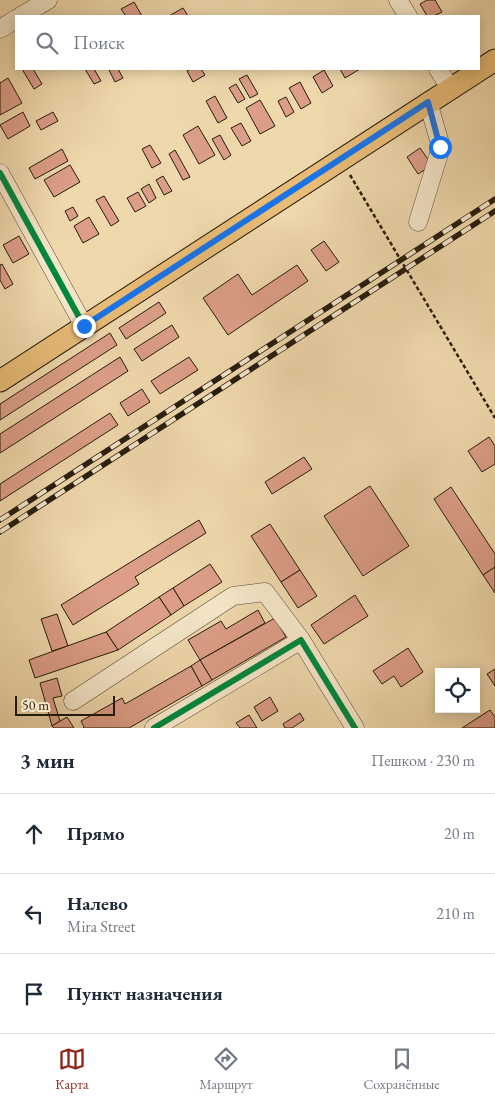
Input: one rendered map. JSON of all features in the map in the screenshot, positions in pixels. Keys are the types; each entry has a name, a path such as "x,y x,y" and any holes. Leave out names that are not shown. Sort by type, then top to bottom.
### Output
{"main road":[{"path":"480,69 495,60"},
{"path":"0,381 479,70"}],"street":[{"path":"23,15 48,0"},
{"path":"398,0 407,15"},
{"path":"0,28 15,20"},
{"path":"439,70 450,88"},
{"path":"418,222 440,147 428,102"},
{"path":"0,173 84,326"},
{"path":"73,701 233,596 265,592 301,640 355,728"},
{"path":"154,728 301,640"}],"path":[{"path":"341,160 495,418"}],"building":[{"path":"427,0 435,0 442,12 436,15 426,15 420,4"},
{"path":"134,2 141,15 125,15 121,9"},
{"path":"183,8 187,15 171,15"},
{"path":"23,70 34,70 42,84 34,89"},
{"path":"86,70 95,70 101,81 94,84"},
{"path":"109,70 119,70 123,78 115,82"},
{"path":"202,70 205,75 193,82 187,71"},
{"path":"324,70 333,86 322,93 313,77"},
{"path":"341,70 358,70 345,78"},
{"path":"247,75 258,94 250,98 239,79"},
{"path":"8,78 22,103 0,115 0,83"},
{"path":"300,82 311,103 301,109 289,88"},
{"path":"236,84 245,99 238,103 229,88"},
{"path":"215,96 227,118 218,123 206,101"},
{"path":"286,97 294,112 286,117 278,101"},
{"path":"260,100 275,126 260,134 246,108"},
{"path":"23,112 30,126 8,139 0,125"},
{"path":"53,112 58,121 41,130 36,121"},
{"path":"241,123 251,141 242,146 231,128"},
{"path":"198,126 215,155 199,164 183,135"},
{"path":"220,135 231,155 224,160 212,139"},
{"path":"150,145 161,163 152,168 142,149"},
{"path":"420,148 432,165 418,174 407,157"},
{"path":"62,149 68,161 35,179 29,168"},
{"path":"175,150 190,177 183,180 169,154"},
{"path":"70,165 80,182 54,197 44,180"},
{"path":"163,176 172,191 164,195 156,180"},
{"path":"149,184 156,198 149,203 141,189"},
{"path":"138,192 146,206 135,212 127,198"},
{"path":"104,196 119,221 111,226 96,200"},
{"path":"73,207 78,216 70,221 65,211"},
{"path":"89,217 99,234 83,243 74,226"},
{"path":"19,236 29,254 13,263 3,245"},
{"path":"324,241 339,262 326,271 311,250"},
{"path":"2,264 13,284 5,289 0,280 0,265"},
{"path":"297,265 308,281 228,335 203,298 238,274 252,295"},
{"path":"159,302 166,313 126,339 119,328"},
{"path":"172,325 179,337 142,361 134,349"},
{"path":"110,333 117,345 0,420 0,404"},
{"path":"120,357 128,371 0,453 0,434"},
{"path":"189,357 198,370 160,394 151,381"},
{"path":"142,389 150,402 128,416 120,403"},
{"path":"110,413 118,425 0,501 0,484"},
{"path":"489,437 495,446 495,464 482,472 468,451"},
{"path":"304,457 312,469 272,494 265,482"},
{"path":"370,486 409,546 363,576 324,516"},
{"path":"451,487 495,554 495,567 483,575 434,499"},
{"path":"199,520 206,533 135,577 139,584 73,625 61,605"},
{"path":"270,524 300,570 281,582 251,536"},
{"path":"210,564 222,582 184,606 173,588"},
{"path":"495,567 495,593 483,575"},
{"path":"300,570 317,596 298,608 281,582"},
{"path":"173,588 184,606 171,615 159,597"},
{"path":"355,595 368,616 324,644 311,625"},
{"path":"159,597 171,615 118,650 106,632"},
{"path":"258,610 265,623 200,660 188,640 221,621 226,629"},
{"path":"57,614 68,646 52,651 41,619"},
{"path":"275,618 286,637 212,680 200,660"},
{"path":"106,632 118,650 35,678 29,660"},
{"path":"408,648 423,672 401,687 394,676 382,684 373,671"},
{"path":"200,660 212,680 202,686 191,666"},
{"path":"191,666 202,686 129,728 83,728 81,721 122,698 125,704"},
{"path":"495,669 495,686 487,674"},
{"path":"57,678 62,696 53,698 60,721 52,726 40,683"},
{"path":"270,697 278,711 262,721 254,707"},
{"path":"490,710 495,717 495,728 462,728"},
{"path":"300,713 304,720 292,728 285,728 283,724"},
{"path":"249,715 257,728 240,728 236,723"},
{"path":"67,717 74,728 54,728 52,726"}],"railway":[{"path":"0,520 495,199"},
{"path":"0,532 495,211"}],"cycle path":[{"path":"0,173 84,326"},
{"path":"154,728 301,640 355,728"}],"route":[{"path":"84,326 428,102 440,147"}]}
